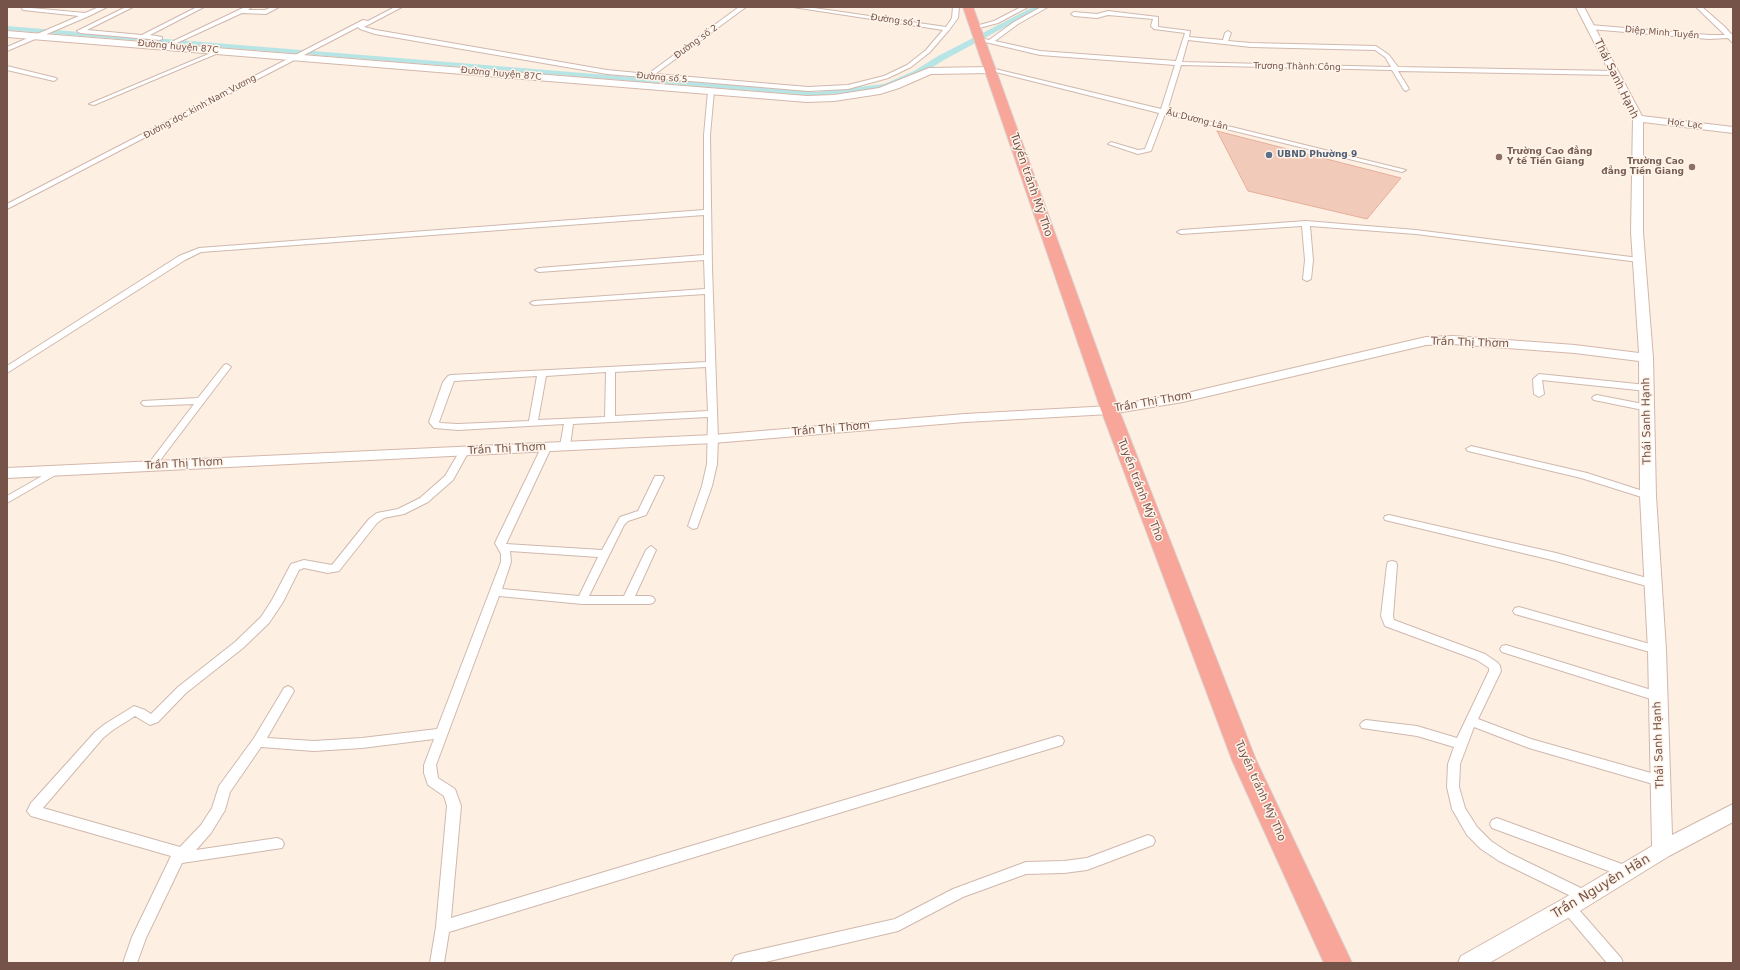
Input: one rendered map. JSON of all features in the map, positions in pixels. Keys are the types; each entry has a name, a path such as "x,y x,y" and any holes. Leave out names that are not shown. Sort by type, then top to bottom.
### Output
{"highway":[{"name":"Tuyến tránh Mỹ Tho","path":"968,7 980,35 1110,410 1244,760 1338,963"}],"street":[{"path":"25,7 23,8 87,14"},
{"path":"7,50 104,7"},
{"path":"130,7 80,31 160,38"},
{"path":"132,42 201,7"},
{"path":"168,45 249,7"},
{"path":"242,10 261,13 276,7"},
{"name":"Đường dọc kinh Nam Vương","path":"7,207 394,7"},
{"name":"Đường số 5","path":"399,7 361,27 375,32 592,70 808,90 848,87 886,77 909,66 928,51 948,29"},
{"name":"Đường số 2","path":"648,76 743,7"},
{"name":"Đường số 1","path":"796,7 948,29"},
{"path":"948,29 954,18 956,7"},
{"path":"980,35 996,22 1025,7"},
{"path":"980,35 1016,23 1045,7"},
{"name":"Thái Sanh Hạnh","path":"1580,7 1638,118 1639,260 1648,408 1648,496 1657,650 1662,850"},
{"path":"1699,7 1732,38"},
{"path":"1074,14 1097,16 1108,13 1156,18 1154,27 1187,31 1179,63 1148,152 1133,151 1111,144"},
{"name":"Diệp Minh Tuyền","path":"1590,26 1732,38"},
{"path":"1225,42 1228,33"},
{"name":"Đường huyện 87C","path":"7,34 46,34 220,51 301,54 807,99 834,98 890,88 929,71 991,70"},
{"name":"Trương Thành Công","path":"980,35 1046,54 1179,63 1615,73"},
{"path":"1186,38 1251,45 1373,47 1379,49 1387,56 1406,89"},
{"path":"92,104 220,51"},
{"path":"7,68 54,79"},
{"name":"Âu Dương Lân","path":"991,70 1402,170"},
{"path":"693,526 707,486 712,464 713,437 708,291 707,135 711,91"},
{"name":"Học Lạc","path":"1638,118 1733,130"},
{"path":"7,370 182,258 200,250 708,212"},
{"path":"1181,232 1306,223 1416,232 1639,260"},
{"path":"1306,223 1309,260 1307,279"},
{"path":"539,270 708,257"},
{"path":"534,303 708,291"},
{"name":"Trần Thị Thơm","path":"7,473 152,465 546,448 566,445 713,437 965,418 1110,410 1183,398 1426,341 1453,340 1575,349 1646,358"},
{"path":"710,364 451,378 448,382 434,422 437,426 446,427 569,424 610,420 712,419"},
{"path":"152,465 199,401 227,367"},
{"path":"610,420 611,370"},
{"path":"533,424 542,374"},
{"path":"1539,394 1537,379 1539,377 1647,388"},
{"path":"1597,398 1648,408"},
{"path":"146,403 199,401"},
{"path":"566,445 569,424"},
{"path":"437,963 443,927 454,806 450,793 434,781 430,773 430,765 506,562 506,554 500,543 546,448"},
{"path":"1471,449 1583,475 1648,496"},
{"path":"177,856 174,850 34,811 99,735 134,711 142,713 150,720 154,719 182,690 239,645 265,620 277,602 295,567 304,564 328,569 335,568 373,521 381,515 400,512 424,500 449,478 464,451"},
{"path":"7,500 56,470"},
{"path":"582,600 624,519 642,513 659,478"},
{"path":"1389,518 1556,557 1654,584"},
{"path":"501,547 606,554"},
{"path":"627,601 651,550"},
{"path":"1392,565 1387,616 1389,623 1481,656 1494,666 1495,671 1471,720 1454,764 1453,787 1459,809 1472,831 1486,845 1504,857 1586,897"},
{"path":"496,592 582,600 649,600"},
{"path":"1519,611 1657,650"},
{"path":"1506,649 1657,696"},
{"path":"130,963 138,937 177,856 194,843 206,829 218,810 224,790 258,742 288,691"},
{"path":"1471,720 1529,743 1660,781"},
{"path":"1366,725 1417,731 1461,744"},
{"path":"258,742 314,746 362,743 443,733"},
{"path":"443,927 1058,741"},
{"name":"Trần Nguyên Hãn","path":"1469,963 1586,897 1662,850 1733,812"},
{"path":"1497,824 1625,872"},
{"path":"738,963 740,961 898,925 958,893 1026,868 1064,868 1087,864 1148,841"},
{"path":"177,856 277,844"},
{"path":"1568,907 1616,963"}],"building":[{"name":"UBND Phường 9","path":"1217,131 1401,178 1367,219 1248,191"}],"waterway":[{"path":"7,28 816,94 886,86 917,73 941,58 1038,7"}],"place":[{"name":"UBND Phường 9","path":"1269,155"},
{"name":"Trường Cao đẳng Y tế Tiền Giang","path":"1499,157"},
{"name":"Trường Cao đẳng Tiền Giang","path":"1692,167"}]}
